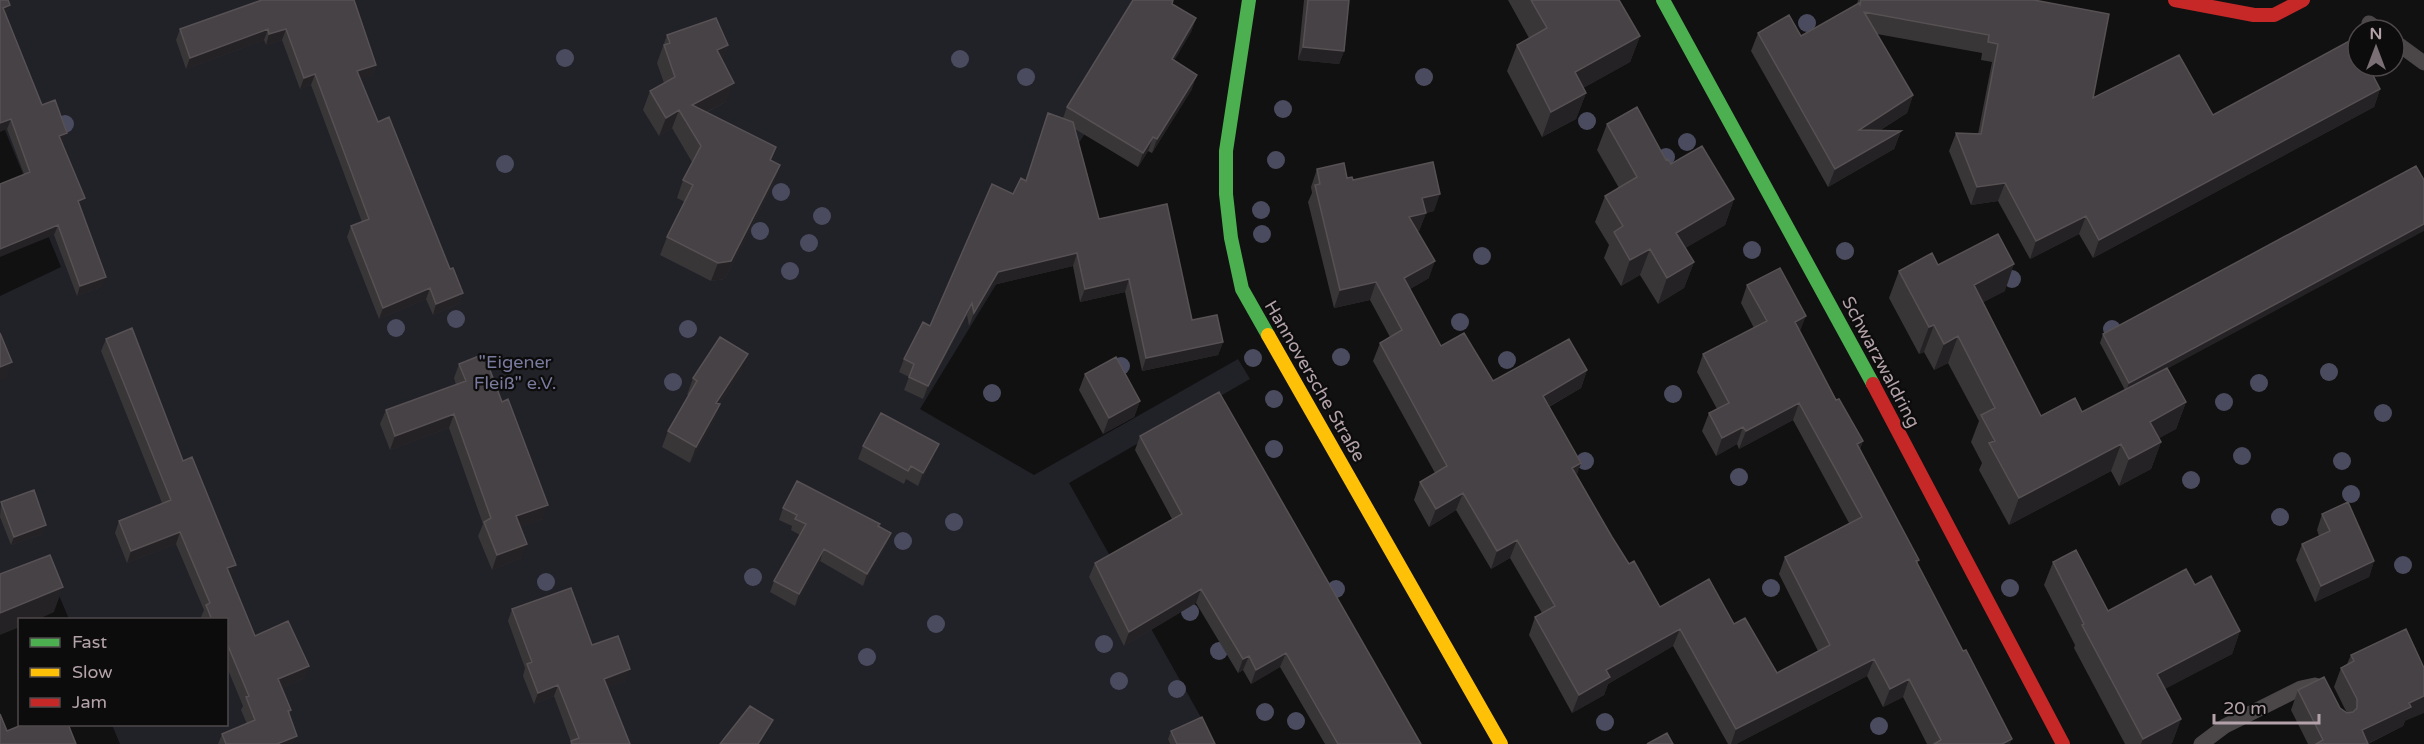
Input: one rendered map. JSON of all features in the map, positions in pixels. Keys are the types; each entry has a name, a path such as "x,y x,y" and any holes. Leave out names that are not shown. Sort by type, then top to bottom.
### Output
{"street":[{"name":"Hannoversche Straße","path":"1249,0 1226,151 1226,194 1231,238 1242,289 1501,744"},
{"name":"Schwarzwaldring","path":"1663,0 1846,333 2063,744"},
{"path":"2175,0 2254,15 2274,15 2303,0"}],"lane":[{"path":"2406,50 2424,63"},
{"path":"2201,744 2225,726 2301,688 2315,685 2324,689 2329,697"}],"green space":[{"name":"\"Eigener Fleiß\" e.V.","path":"0,0 1171,0 1041,202 1016,252 920,409 1034,475 1238,359 1250,379 1069,483 1216,744 120,744 112,726 228,726 228,618 69,618 48,570 0,590 0,296 61,267 0,118"}],"building":[{"path":"0,0 8,0 10,5 3,8 42,105 55,100 67,133 59,136 85,198 78,201 106,277 80,286 58,225 0,249 0,184 30,172 11,119 0,123"},
{"path":"262,0 354,0 376,65 357,71 378,122 389,117 450,269 453,268 463,293 436,304 430,288 383,308 351,226 369,219 315,74 304,78 286,29 269,34 268,29 190,58 180,29"},
{"path":"1133,0 1173,0 1172,4 1196,18 1172,59 1197,75 1157,139 1153,137 1143,153 1067,107"},
{"path":"1308,0 1349,0 1344,51 1303,47"},
{"path":"1531,0 1619,0 1640,36 1575,72 1586,93 1551,112 1517,45 1547,28"},
{"path":"1861,0 2034,0 2109,14 2093,98 2179,55 2213,115 2346,43 2346,78 2374,78 2380,89 2099,240 2086,216 2036,241 2005,183 1977,187 1956,133 1981,134 1998,44 1988,42 1989,35 1864,12 1913,95 1859,130 1901,131 1835,169 1758,33 1789,15 1801,36 1859,3 1860,5"},
{"path":"716,18 728,45 717,50 734,83 692,105 776,147 770,160 780,165 731,261 718,263 667,237 693,185 683,180 701,146 679,110 666,118 650,91 675,77 664,45 670,43 667,35"},
{"path":"1637,107 1666,160 1668,159 1671,164 1702,146 1734,199 1676,233 1694,262 1667,278 1650,249 1630,260 1614,232 1623,226 1605,196 1637,177 1607,124"},
{"path":"1048,113 1073,122 1099,219 1167,204 1192,320 1217,315 1223,342 1146,358 1129,279 1085,289 1077,253 998,272 974,313 972,303 928,386 909,377 914,364 904,359 923,322 930,326 992,184 1013,194 1021,178 1026,181"},
{"path":"1433,162 1440,194 1422,198 1426,213 1409,217 1435,261 1404,278 1441,346 1464,333 1493,381 1569,339 1587,370 1543,396 1581,463 1572,468 1612,537 1629,564 1634,561 1660,607 1709,579 1734,624 1745,618 1777,673 1830,645 1785,557 1862,517 1799,403 1746,431 1743,427 1722,438 1709,413 1729,403 1703,354 1767,321 1747,285 1780,268 1806,316 1795,322 1836,400 1839,399 1863,441 1857,444 1919,560 1916,561 1963,651 1966,650 2012,739 2002,744 1934,744 1941,740 1909,679 1890,689 1874,659 1736,729 1680,629 1606,670 1610,677 1579,695 1535,617 1555,606 1517,540 1497,551 1463,493 1436,509 1420,482 1447,466 1380,343 1402,330 1376,282 1340,290 1315,185 1320,184 1317,169 1344,163 1347,178 1352,177 1353,180"},
{"path":"2416,166 2424,180 2424,224 2129,383 2103,334"},
{"path":"1998,234 2014,264 1974,285 2041,416 2075,398 2082,412 2167,368 2186,402 2150,422 2161,442 2129,459 2121,444 2019,498 1989,443 1995,441 1981,415 1995,408 1958,336 1944,344 1934,325 1929,327 1899,271 1932,253 1938,265"},
{"path":"132,328 183,461 192,457 236,565 227,568 255,636 288,621 309,666 278,679 291,710 288,711 297,736 277,744 226,744 222,734 255,720 246,697 249,696 228,646 228,618 211,618 206,605 210,603 180,532 131,551 119,521 171,500 106,339"},
{"path":"0,333 12,362 0,367"},
{"path":"720,337 748,354 716,403 720,404 696,447 668,431 697,381 693,378"},
{"path":"484,354 502,402 508,399 548,505 516,516 527,544 497,555 484,522 491,518 454,414 395,436 386,410 466,381 459,364"},
{"path":"1116,357 1140,401 1109,418 1085,374"},
{"path":"1219,392 1421,744 1338,744 1286,653 1256,670 1249,656 1243,659 1201,589 1129,632 1095,563 1182,514 1140,436"},
{"path":"881,413 939,444 923,473 911,466 908,471 863,446"},
{"path":"797,481 880,524 878,526 891,533 867,574 824,549 799,594 774,581 806,524 795,519 797,515 783,508"},
{"path":"34,490 46,525 14,537 1,502"},
{"path":"2348,502 2374,561 2321,586 2302,544 2330,531 2322,514"},
{"path":"2076,550 2108,611 2186,569 2195,585 2211,576 2240,631 2157,674 2181,719 2143,739 2082,625 2084,624 2053,562"},
{"path":"50,555 63,587 0,613 0,574"},
{"path":"571,588 592,645 618,636 630,669 604,679 630,744 572,744 571,741 579,738 558,685 538,693 527,664 532,662 512,609"},
{"path":"2406,629 2424,668 2424,696 2409,703 2411,707 2362,730 2368,744 2316,744 2323,740 2298,690 2324,677 2340,708 2347,713 2353,712 2357,708 2357,699 2341,668 2354,661 2351,655"},
{"path":"750,706 773,720 758,744 720,744"},
{"path":"0,714 7,731 19,726 69,726 76,744 0,744"},
{"path":"1202,717 1215,744 1177,744 1171,731"},
{"path":"1667,733 1673,744 1647,744"}],"traffic: fast":[{"path":"1249,0 1226,151 1226,194 1231,238 1242,289 1268,335"},
{"path":"1663,0 1873,384"}],"traffic: slow":[{"path":"1268,335 1501,744"}],"traffic: jam":[{"path":"2175,0 2254,15 2274,15 2303,0"},
{"path":"1873,384 2063,744"}]}
